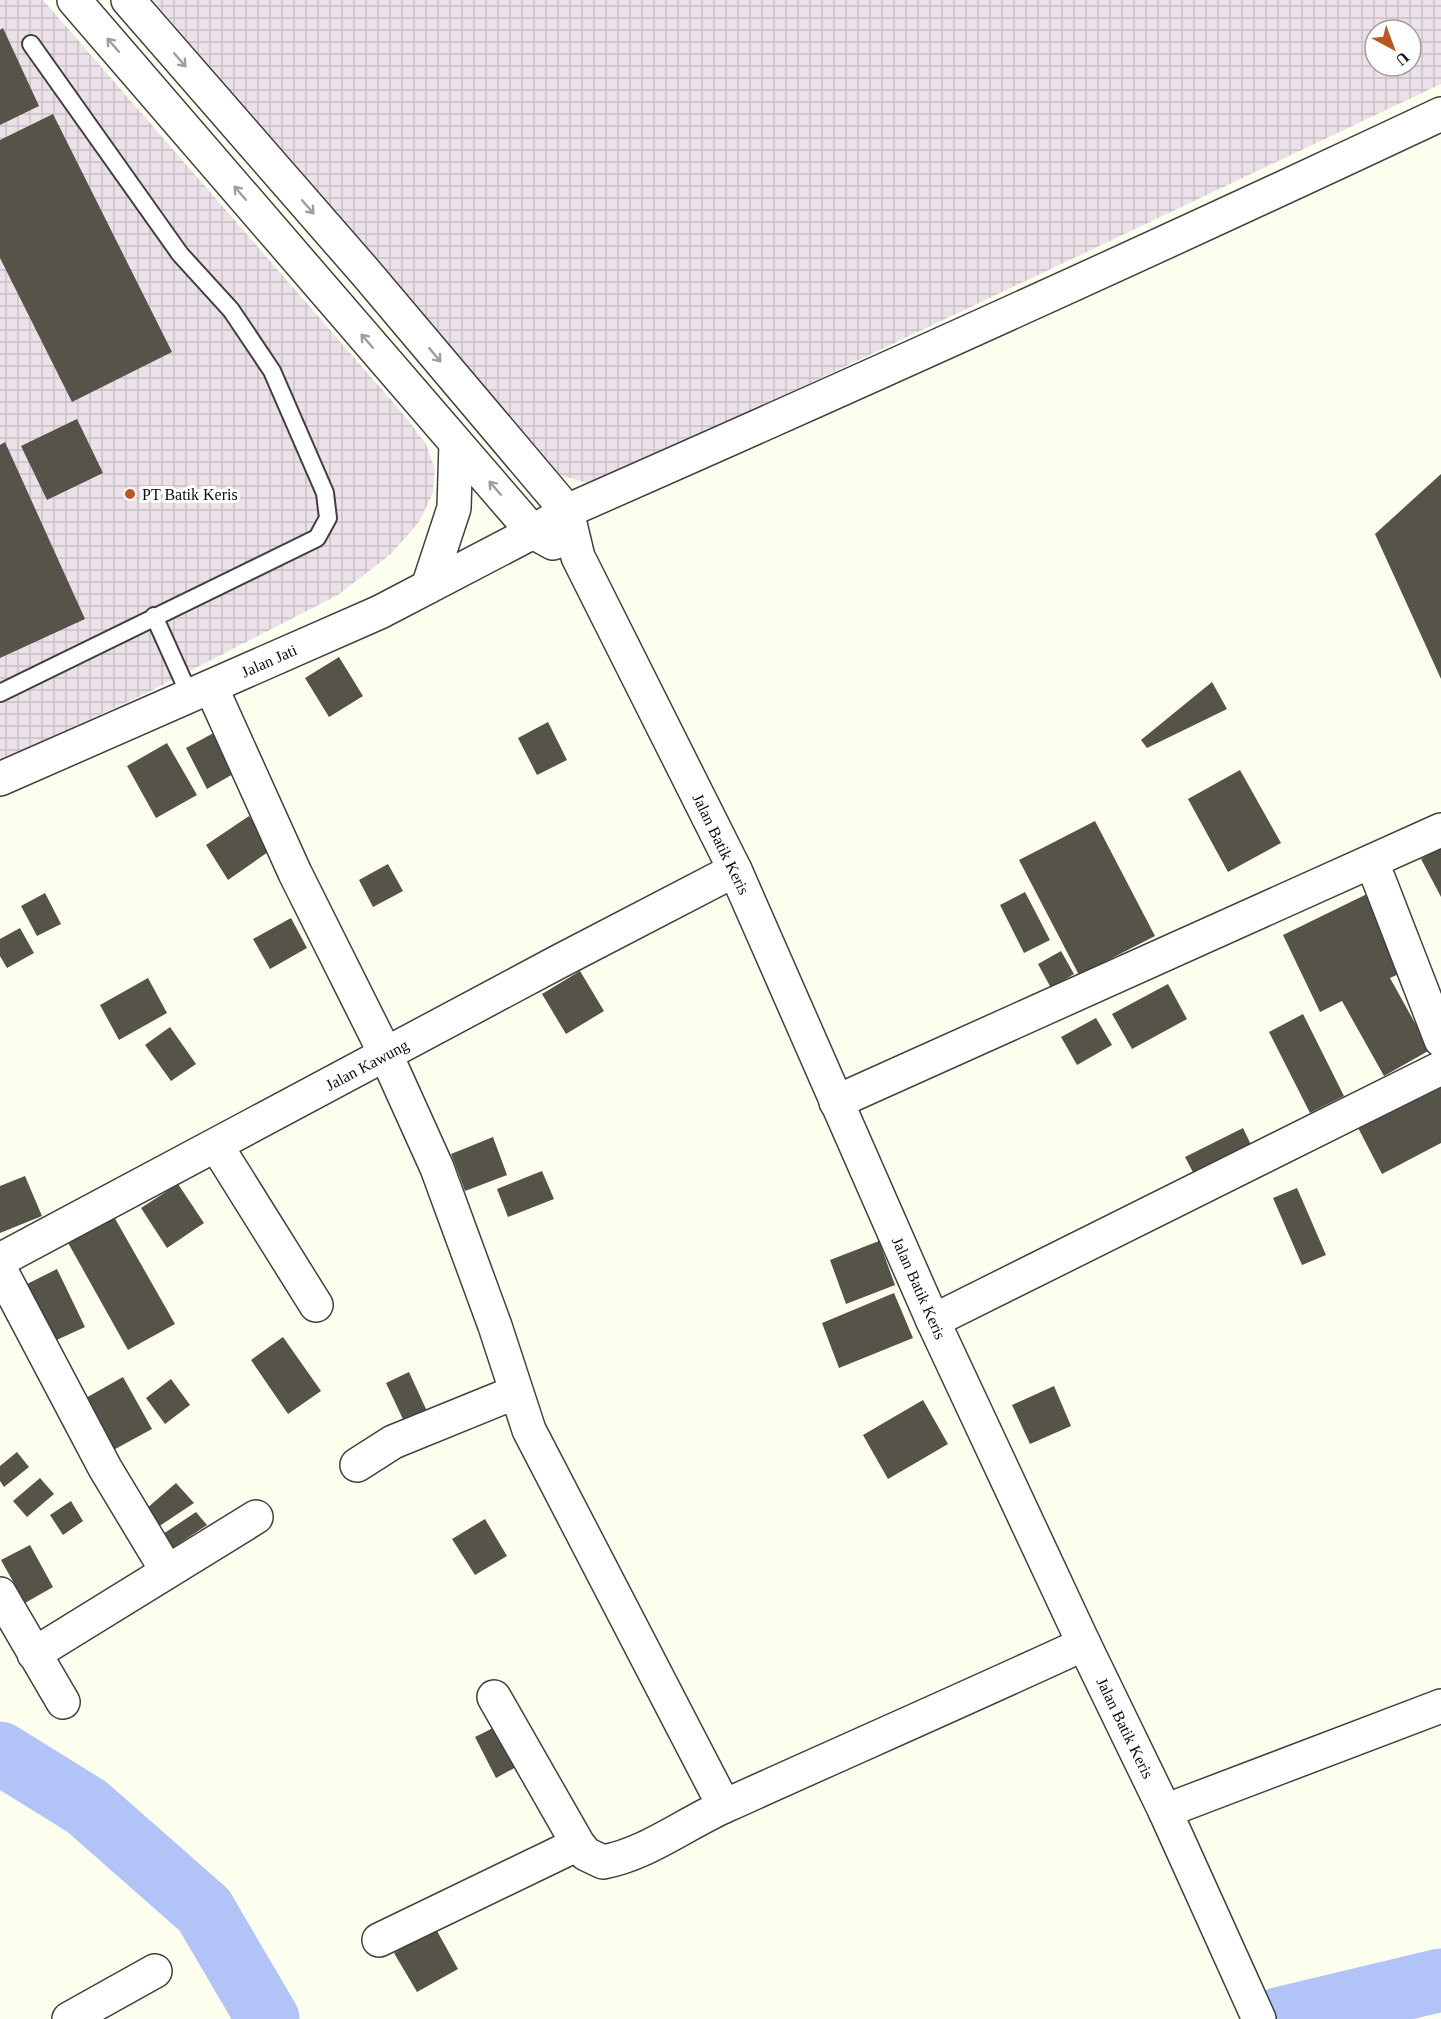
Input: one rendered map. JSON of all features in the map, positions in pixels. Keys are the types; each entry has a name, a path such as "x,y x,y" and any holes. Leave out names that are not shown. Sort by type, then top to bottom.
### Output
{"street":[{"path":"75,0 533,532 578,557"},
{"path":"128,0 366,273 567,511"},
{"name":"Jalan Jati","path":"0,779 380,612 533,532 567,511 853,386 1146,253 1441,114"},
{"path":"196,142 228,116"},
{"path":"333,302 366,273"},
{"path":"428,587 454,508 456,443"},
{"name":"Jalan Batik Keris","path":"567,511 578,557 735,870 933,1321 1165,1811 1259,2019"},
{"path":"200,691 386,1055 437,1168 495,1326 529,1430 724,1806"},
{"path":"836,1102 1441,830"},
{"path":"1372,862 1441,1040"},
{"name":"Jalan Kawung","path":"0,1260 735,870"},
{"path":"933,1321 1441,1068"},
{"path":"216,1145 316,1305"},
{"path":"0,1269 105,1468 167,1571"},
{"path":"357,1465 393,1442 516,1392"},
{"path":"34,1654 256,1517"},
{"path":"0,1594 63,1702"},
{"path":"494,1696 578,1844 586,1854 603,1862 644,1848 724,1806 1084,1644"},
{"path":"1165,1811 1441,1706"},
{"path":"379,1940 578,1844"},
{"path":"69,2019 154,1971"}],"lane":[{"path":"0,693 317,538 328,518 325,493 272,371 231,310 180,254 31,44"},
{"path":"154,616 200,691"}],"shaded area":[{"path":"0,0 43,0 404,415 426,444 435,469 433,493 419,522 392,553 338,595 143,695 0,760"},
{"path":"153,0 1441,0 1441,84 595,485 555,474"}],"building":[{"path":"3,28 39,106 0,125 0,30"},
{"path":"53,114 172,352 72,402 0,258 0,140"},
{"path":"77,419 103,473 47,500 21,446"},
{"path":"5,442 85,619 0,658 0,445"},
{"path":"1441,474 1441,679 1375,534"},
{"path":"339,657 363,696 329,717 305,678"},
{"path":"1212,682 1227,709 1147,748 1141,740"},
{"path":"548,722 567,760 537,775 518,738"},
{"path":"219,730 240,770 207,789 186,748"},
{"path":"167,743 197,795 156,818 127,766"},
{"path":"1240,770 1281,843 1228,872 1188,799"},
{"path":"249,816 271,850 228,880 206,845"},
{"path":"1095,821 1155,936 1079,975 1019,860"},
{"path":"1441,848 1441,897 1421,859"},
{"path":"388,864 403,891 373,907 359,880"},
{"path":"1025,892 1050,940 1024,953 1000,905"},
{"path":"45,893 61,924 37,936 21,906"},
{"path":"1367,894 1405,971 1390,978 1430,1050 1384,1076 1342,1001 1320,1012 1283,935"},
{"path":"291,918 307,948 270,969 253,939"},
{"path":"20,928 34,953 7,968 0,956 0,939"},
{"path":"1061,951 1074,974 1051,988 1038,964"},
{"path":"580,971 604,1011 566,1034 542,994"},
{"path":"148,978 167,1013 119,1040 100,1005"},
{"path":"1168,984 1187,1019 1132,1049 1112,1014"},
{"path":"1303,1014 1344,1096 1310,1113 1269,1032"},
{"path":"1096,1018 1112,1045 1077,1065 1061,1037"},
{"path":"170,1027 196,1064 171,1081 145,1045"},
{"path":"1441,1080 1441,1143 1382,1174 1355,1122"},
{"path":"1243,1128 1253,1149 1196,1178 1185,1157"},
{"path":"493,1137 507,1175 465,1191 451,1154"},
{"path":"542,1171 554,1199 508,1217 497,1189"},
{"path":"25,1176 42,1216 0,1233 0,1186"},
{"path":"178,1184 204,1223 167,1248 141,1208"},
{"path":"1297,1188 1326,1255 1302,1265 1273,1198"},
{"path":"113,1215 175,1324 128,1350 67,1241"},
{"path":"879,1241 895,1285 846,1304 830,1260"},
{"path":"57,1269 85,1327 48,1344 21,1287"},
{"path":"894,1293 913,1338 839,1368 822,1323"},
{"path":"283,1337 321,1391 288,1414 251,1360"},
{"path":"409,1372 431,1420 408,1430 386,1383"},
{"path":"123,1377 152,1429 106,1454 77,1403"},
{"path":"171,1379 190,1405 165,1424 146,1398"},
{"path":"1054,1386 1071,1426 1030,1444 1012,1405"},
{"path":"923,1400 948,1444 888,1479 863,1435"},
{"path":"17,1452 29,1467 4,1487 0,1481 0,1466"},
{"path":"40,1478 54,1494 27,1517 13,1501"},
{"path":"176,1483 194,1503 152,1531 138,1516"},
{"path":"71,1501 83,1521 63,1535 50,1515"},
{"path":"196,1512 207,1525 168,1551 157,1538"},
{"path":"485,1519 507,1556 475,1575 452,1539"},
{"path":"30,1545 53,1587 25,1603 1,1560"},
{"path":"495,1727 516,1767 496,1778 475,1737"},
{"path":"436,1929 458,1969 417,1992 394,1953"}],"waterway":[{"path":"0,1753 87,1807 204,1910 268,2019"},
{"path":"1278,2019 1441,1980"}],"place":[{"name":"PT Batik Keris","path":"130,494"}]}
